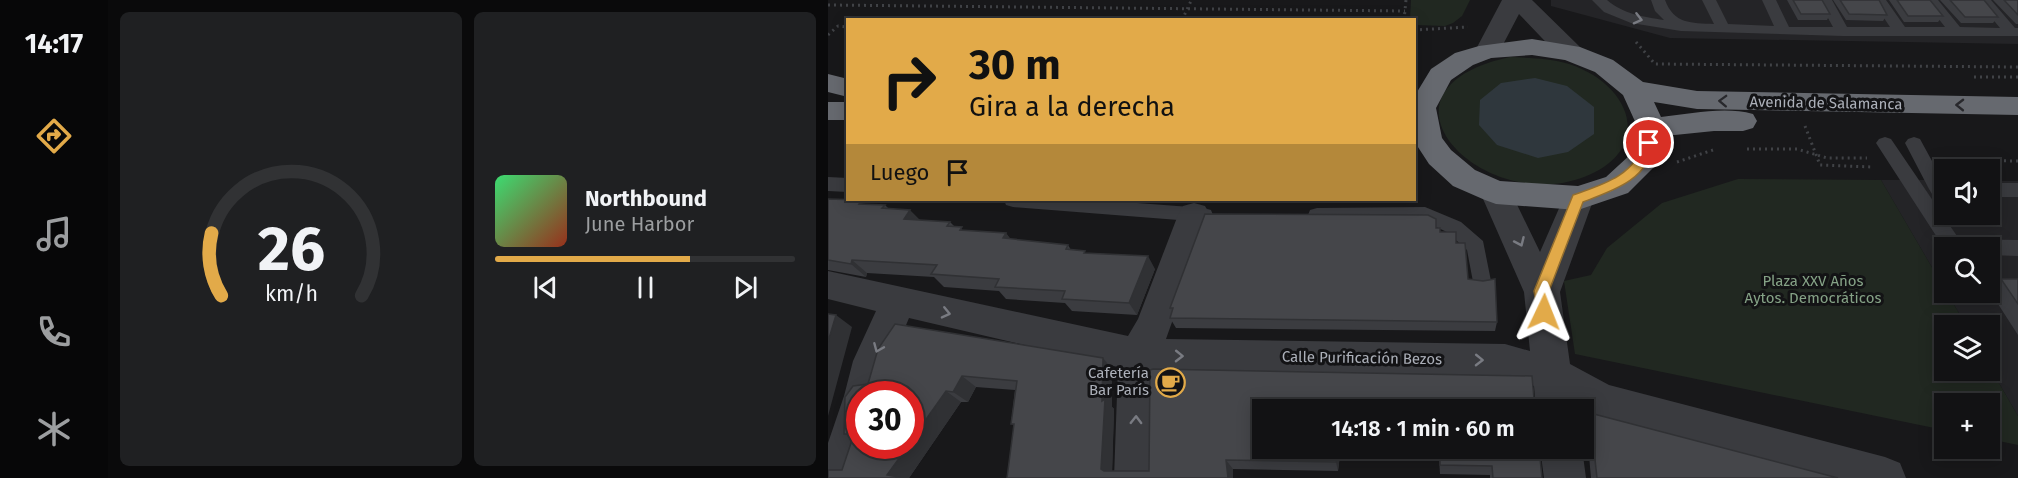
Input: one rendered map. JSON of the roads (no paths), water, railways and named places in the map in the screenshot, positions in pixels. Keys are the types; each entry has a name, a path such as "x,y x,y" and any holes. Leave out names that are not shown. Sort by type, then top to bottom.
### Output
{"highway":[{"path":"1532,47 1571,53 1604,66 1635,90 1652,129 1645,158 1617,185 1578,198 1496,192 1464,178 1440,158 1421,137 1422,108 1427,80 1464,59 1488,51 1532,47"},
{"path":"828,83 846,88"},
{"path":"828,90 846,89"},
{"name":"Avenida de Salamanca","path":"1635,90 1697,100 2018,106"},
{"path":"828,111 846,111"},
{"name":"Avenida de Salamanca","path":"1652,129 1714,121 2018,124"}],"street":[{"path":"1488,51 1514,0"},
{"path":"1519,0 1571,53"},
{"path":"1496,192 1542,291 1554,392"},
{"path":"1542,291 1578,198"},
{"path":"1135,478 1137,355 1154,325 1205,215"},
{"name":"Calle Purificación Bezos","path":"828,285 1137,355 1504,360 1554,392 1601,402 1885,478"},
{"path":"867,381 898,302"},
{"path":"838,478 846,451"},
{"path":"1562,459 1565,478"}],"lane":[{"path":"1599,0 1609,9 1636,20 1681,27 1843,32 2015,32"},
{"path":"1658,0 1662,11 1681,27"},
{"path":"1709,0 1723,28"},
{"path":"1769,0 1784,31"},
{"path":"1825,0 1843,32"},
{"path":"1879,0 1901,32"},
{"path":"1932,0 1956,32"},
{"path":"1984,0 2015,32"},
{"path":"1890,151 1954,247 2018,248"},
{"path":"1919,151 1934,177"},
{"path":"828,184 846,185"},
{"path":"1916,190 1934,189"},
{"path":"2000,190 2018,190"},
{"path":"1026,201 1205,215"},
{"path":"1298,215 1425,214 1454,227 1476,247 1481,281"}],"place":[{"name":"Cafetería Bar París","path":"1170,382"}],"park label":[{"name":"Plaza XXV Años Aytos. Democráticos","path":"1813,290"}]}
